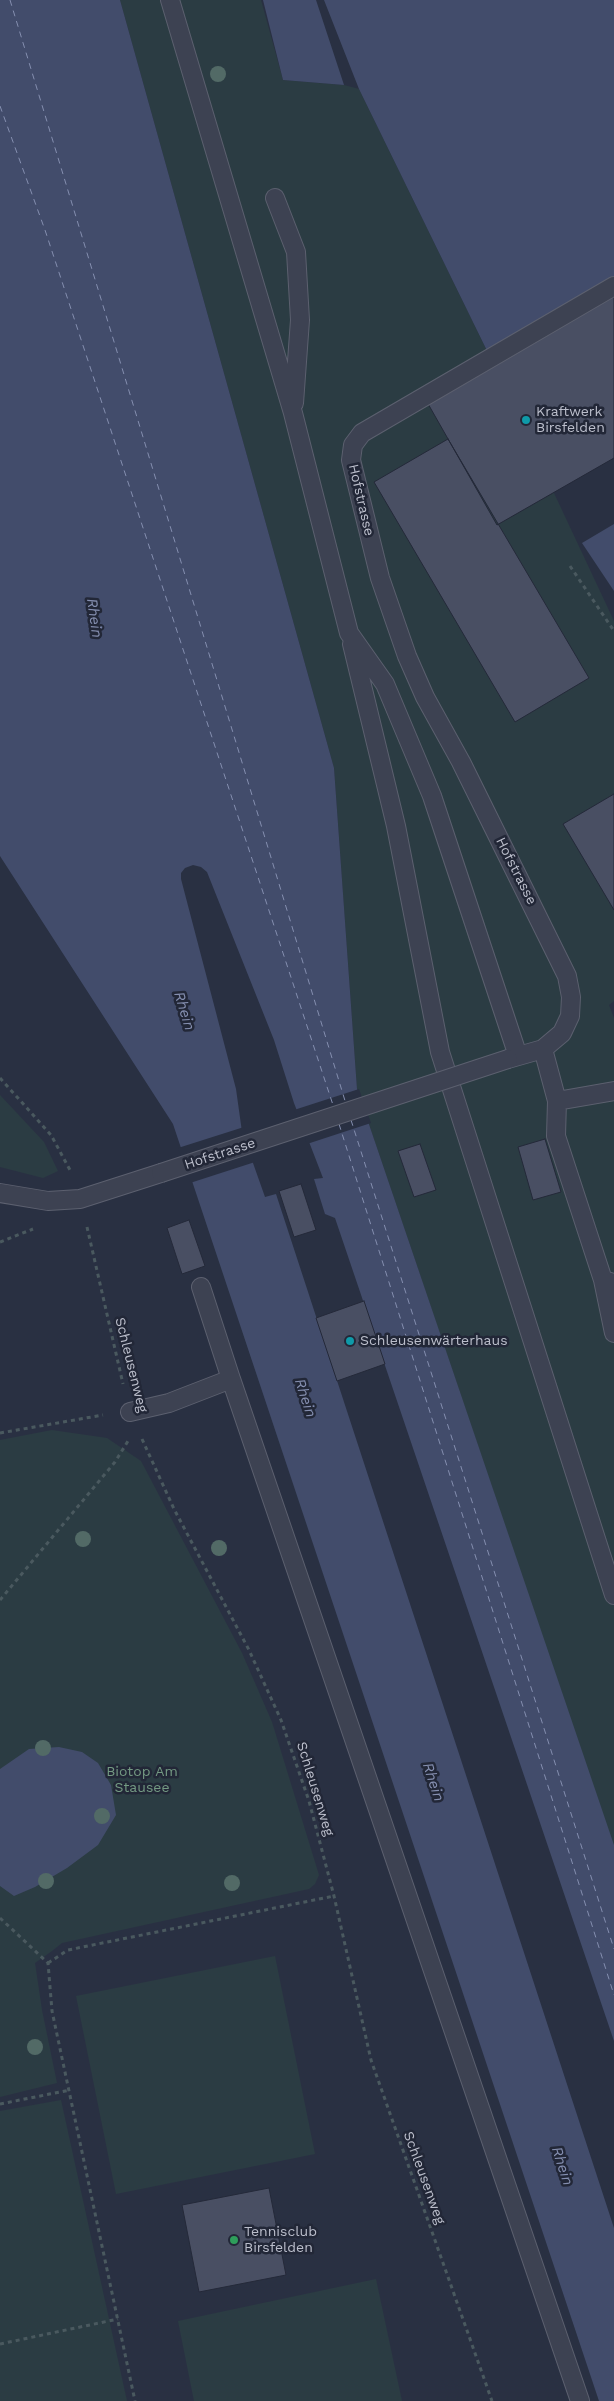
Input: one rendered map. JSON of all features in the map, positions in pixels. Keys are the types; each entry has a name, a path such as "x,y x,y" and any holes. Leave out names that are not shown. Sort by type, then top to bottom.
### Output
{"lane":[{"path":"170,0 293,413 396,826 440,1052 614,1595"},
{"path":"275,198 296,252 300,320 293,413"},
{"name":"Hofstrasse","path":"0,1193 48,1201 80,1199 544,1048 562,1033 570,1016 571,997 567,976 479,798 425,697 407,656 380,578 351,460 353,445 362,433 614,286"},
{"path":"349,634 385,684 432,796 513,1057"},
{"path":"544,1048 558,1101 556,1136 608,1282 614,1333"},
{"path":"558,1101 614,1091"},
{"path":"201,1287 580,2401"},
{"path":"133,1420 169,1402 231,1379"}],"path":[{"path":"570,566 614,631"},
{"name":"Schleusenweg","path":"0,1078 51,1135 68,1166 80,1199 133,1420 174,1509 249,1650 281,1720 309,1801 334,1896 371,2060 492,2401"},
{"path":"0,1433 51,1423 133,1420 115,1462 0,1600"},
{"path":"48,1963 68,1950 334,1896"},
{"path":"0,1918 48,1963 52,2010 135,2401"},
{"path":"0,2104 70,2090"},
{"path":"0,2344 118,2319"}],"green space":[{"path":"120,0 261,0 283,80 344,85 359,89 493,363 614,621 614,1001 609,1005 614,1018 614,1848 357,1089 334,768"},
{"path":"0,1095 44,1142 58,1171 43,1178 0,1167"},
{"name":"Biotop Am Stausee","path":"52,1430 107,1438 141,1461 242,1653 272,1722 319,1875 315,1884 309,1889 62,1943 35,1963 42,2010 57,2083 0,2097 0,1440"},
{"path":"275,1956 315,2154 116,2194 76,1996"},
{"path":"61,2100 127,2401 0,2401 0,2111"},
{"path":"376,2279 402,2401 194,2401 178,2321"}],"water":[{"name":"Rhein","path":"0,0 120,0 334,768 357,1089 614,1845 614,2041 335,1218 325,1214 314,1179 323,1178 294,1103 274,1040 207,872 201,867 193,865 185,868 181,873 181,879 236,1089 242,1132 265,1197 276,1194 614,2228 614,2401 599,2401 173,1124 0,856"},
{"path":"263,0 316,0 344,85 283,80"},
{"path":"324,0 614,0 614,294 493,363 359,89"},
{"path":"614,524 614,591 582,543"},
{"path":"59,1747 82,1752 98,1763 111,1785 116,1815 98,1845 67,1868 35,1887 14,1896 0,1886 0,1769 29,1749"}],"pier":[{"path":"359,1089 371,1123 307,1144 294,1110"},
{"path":"244,1127 255,1162 190,1183 178,1148"}],"building":[{"name":"Kraftwerk Birsfelden","path":"614,294 614,458 497,525 427,402"},
{"path":"448,439 589,678 515,722 374,482"},
{"path":"614,794 614,910 563,824"},
{"path":"545,1139 561,1192 533,1200 518,1147"},
{"path":"420,1144 436,1190 414,1197 398,1151"},
{"path":"301,1184 316,1230 294,1237 279,1191"},
{"path":"189,1220 205,1266 182,1274 167,1228"},
{"name":"Schleusenwärterhaus","path":"364,1301 385,1364 337,1381 316,1318"},
{"name":"Tennisclub Birsfelden","path":"269,2188 286,2275 199,2292 182,2205"}],"ferry route":[{"path":"10,0 346,1104"},
{"path":"0,106 45,230 334,1108"},
{"path":"351,1120 614,1949"},
{"path":"339,1124 614,1995"}],"place":[{"name":"Kraftwerk Birsfelden","path":"526,420"},
{"name":"Schleusenwärterhaus","path":"350,1341"},
{"name":"Tennisclub Birsfelden","path":"234,2240"}]}
